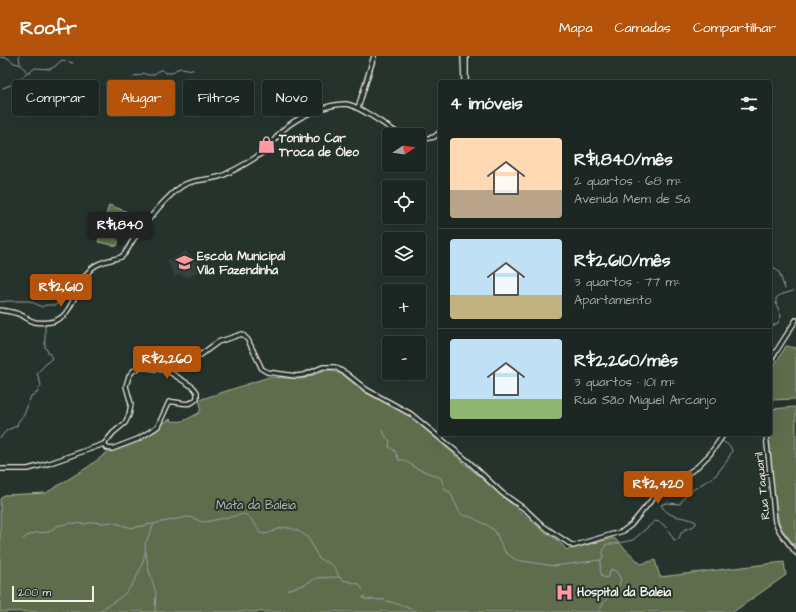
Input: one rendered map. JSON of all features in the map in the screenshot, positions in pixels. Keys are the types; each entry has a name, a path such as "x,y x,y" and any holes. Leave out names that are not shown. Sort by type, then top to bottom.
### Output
{"street":[{"path":"358,108 374,56"},
{"path":"465,56 465,80"},
{"path":"0,310 19,314 34,322 50,321 67,314 86,275 94,266 124,255 156,211 182,186 193,182 226,175 265,150 286,127 306,115 342,104 350,105 358,108 390,128"},
{"path":"426,139 434,137 438,134"},
{"path":"772,358 796,320"},
{"path":"0,469 28,469 104,444 113,433 125,423 130,415 131,404 126,386 127,381 133,371 163,358 195,359 218,342 242,334 248,340 262,369 268,373 296,376 304,375 323,367 335,368 347,374 367,390 412,414 438,436"},
{"path":"104,444 107,448 112,449 138,439 158,426 169,402 171,401 183,404 193,402 197,398 197,392 193,387 171,373 164,370 140,367"},
{"path":"438,436 468,461 502,493 526,510 543,526 573,546 623,531 637,519 654,497 697,468 710,454 723,436"},
{"name":"Rua Taquaril","path":"766,436 775,522 780,532 796,553"}],"shaded area":[{"name":"Escola Municipal Vila Fazendinha","path":"186,251 202,266 201,269 188,278 187,276 185,277 180,274 175,277 167,260 170,258 173,259"}],"green space":[{"path":"109,205 128,212 117,246 98,242"},
{"path":"786,346 796,348 796,399 772,400 772,369"},
{"name":"Mata da Baleia","path":"326,370 331,370 343,375 364,392 401,409 541,529 558,541 566,550 614,538 641,564 655,560 660,577 784,562 786,575 733,612 0,612 0,499 4,495 46,493 88,467 109,451 139,440 170,419 172,421 183,421 199,413 201,407 199,400 269,377 303,379"},
{"path":"796,407 796,547 781,528 777,515 768,436 772,436 772,409"}],"waterway":[{"path":"19,56 20,63"},
{"path":"0,57 8,58 14,63 22,65"},
{"path":"3,88 18,82 27,72 30,72 35,68 50,69 62,60 73,63"},
{"path":"22,66 26,71"},
{"path":"134,76 141,75 143,73 152,75 160,70 163,70 166,73 172,73 180,68 193,70"},
{"path":"772,264 774,268 779,272 785,289"},
{"path":"0,301 30,301 42,307 46,305 56,305 72,277"},
{"path":"772,326 778,323 781,316 776,303 776,298 780,295 793,291"},
{"path":"0,438 7,430 17,426 18,422 24,415 31,396 37,393 41,385 37,373 52,358 45,347 45,324"},
{"path":"382,428 386,437 390,441 389,447 395,451 399,460 404,460 416,468 441,478 445,490 450,492 460,513 487,525 495,531 505,552 516,560 554,566 601,560 606,544 633,540 655,521 662,523 674,540 679,539 682,532 696,524 696,522 668,513 661,505 666,503 680,504 685,496 715,476 727,461 732,451 730,446 722,441"},
{"path":"23,539 35,533 49,532 57,526 70,523 85,524 93,522 112,522 132,528 187,517 205,522 244,514 252,519 260,533 264,534 281,528 289,528 304,534 318,557 332,565 337,571 339,577"},
{"path":"99,612 122,596 135,580 144,557 145,544 154,524"},
{"path":"146,552 148,567 156,593 155,612"},
{"path":"598,612 607,598 617,589 621,580 617,572 611,569 608,577 604,578 600,572 601,560"},
{"path":"287,590 306,584 316,578 339,577 343,580 359,584 363,590"},
{"path":"365,596 363,597 364,599 384,600 418,612"}],"place":[{"name":"Toninho Car Troca de Óleo","path":"266,145"},
{"name":"Escola Municipal Vila Fazendinha","path":"184,263"},
{"name":"Hospital da Baleia","path":"564,592"}]}
